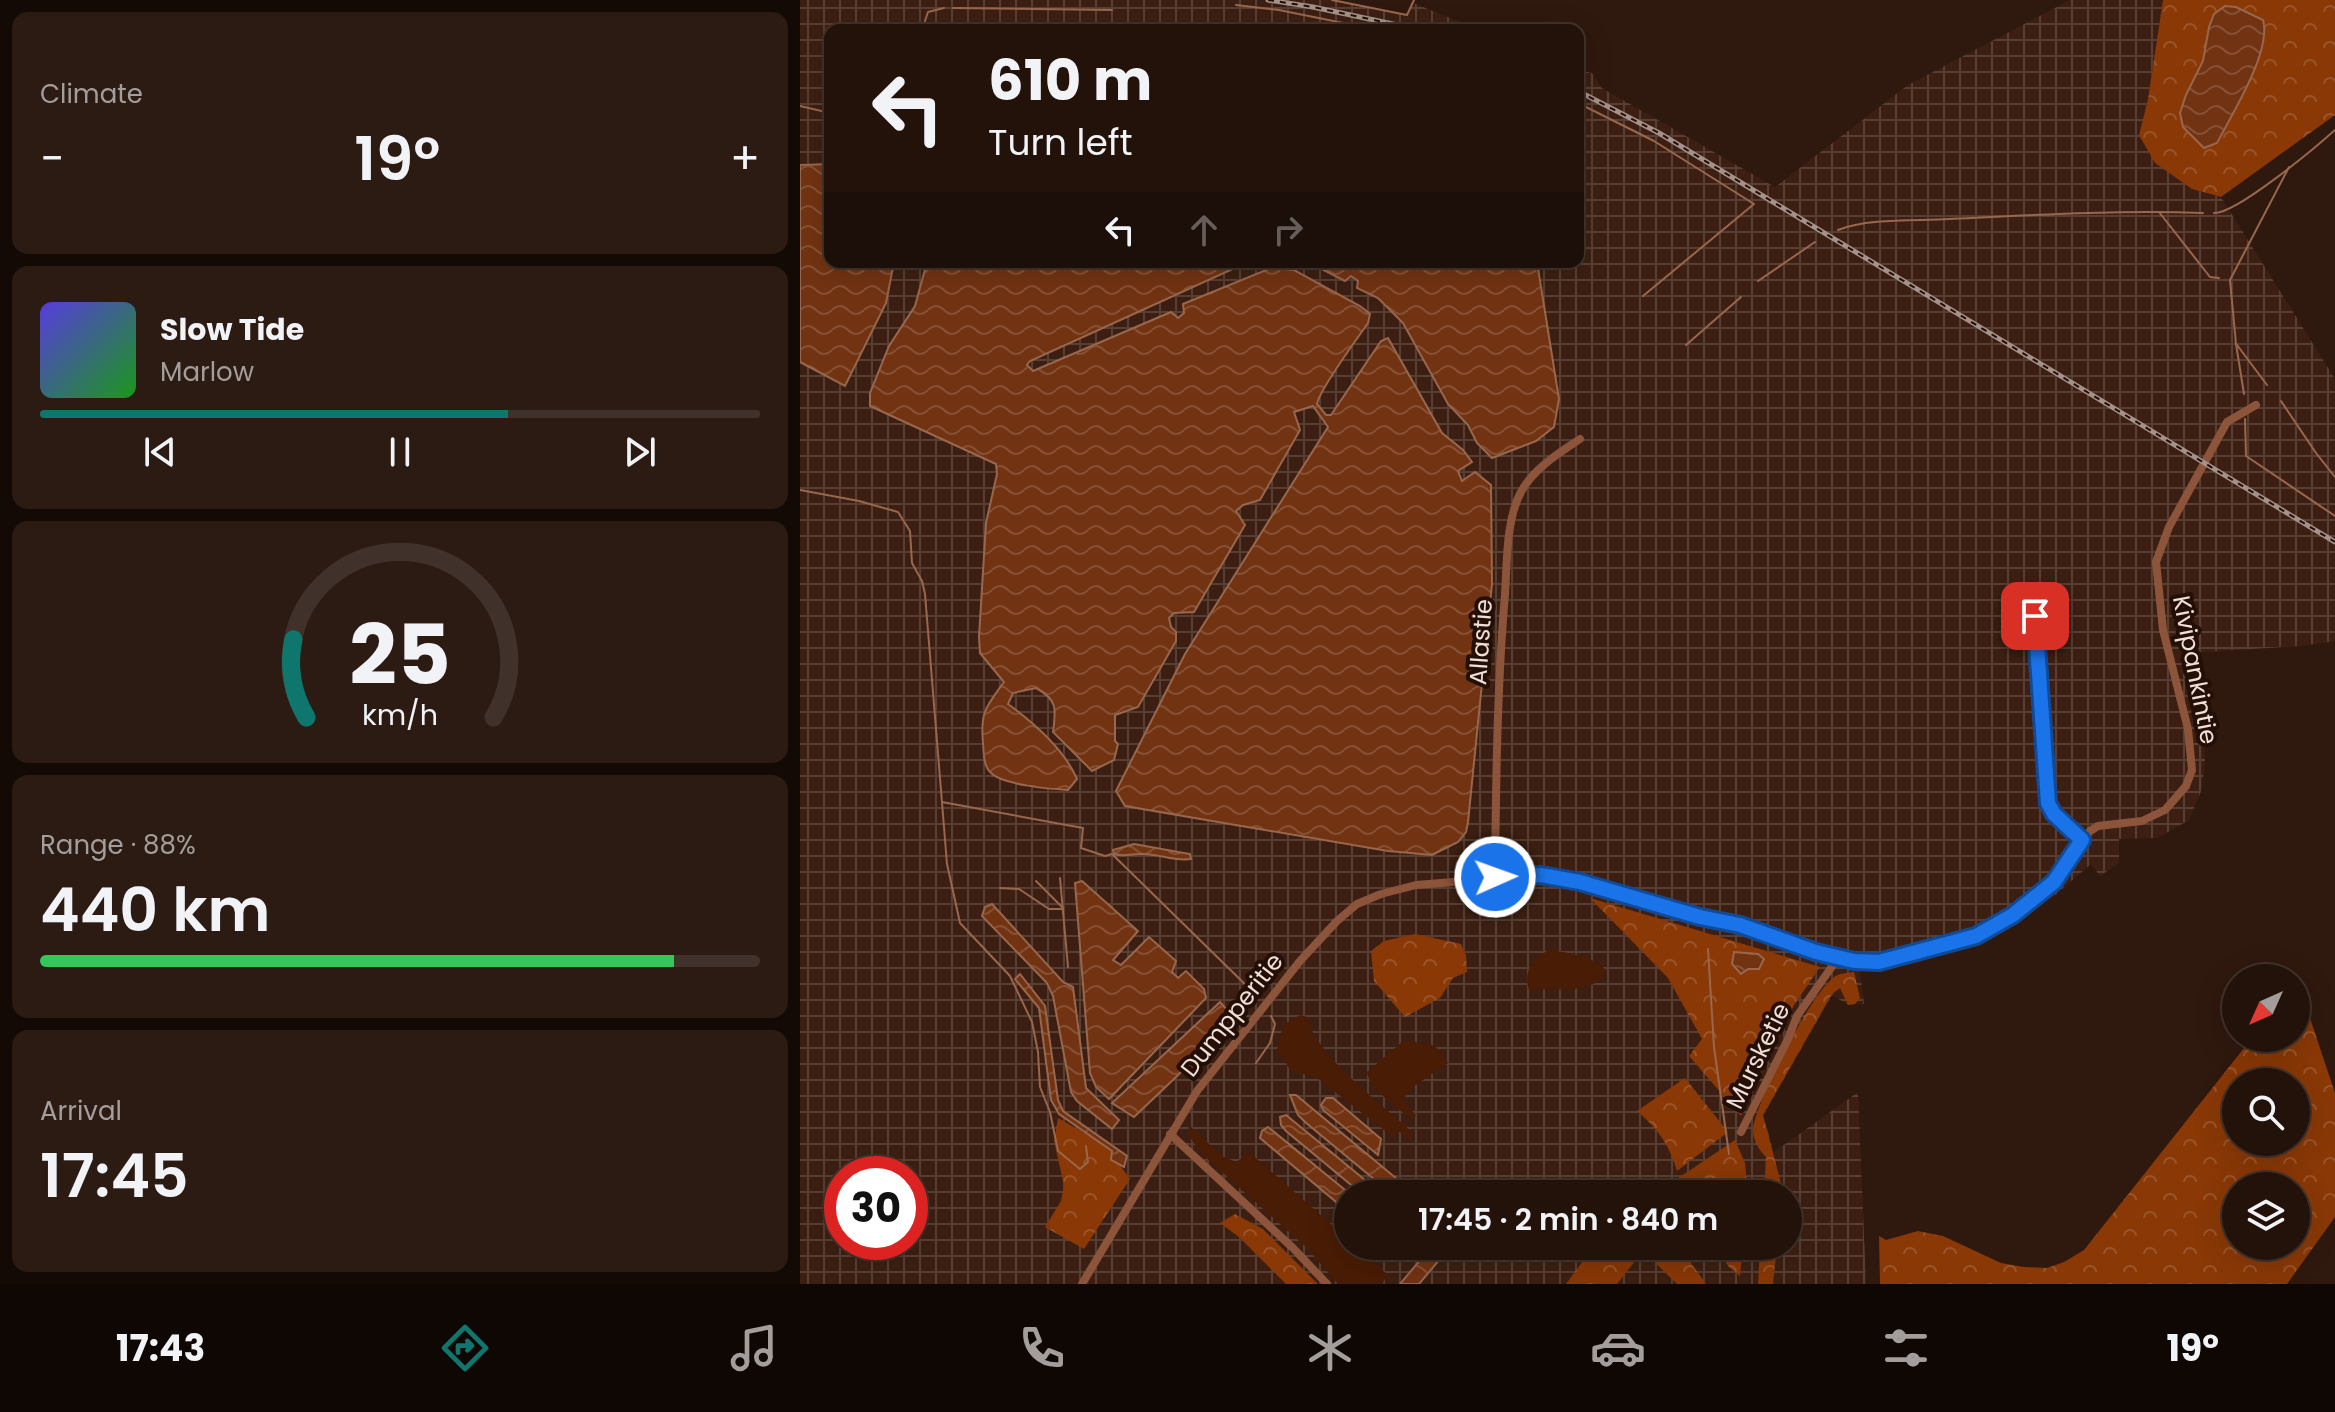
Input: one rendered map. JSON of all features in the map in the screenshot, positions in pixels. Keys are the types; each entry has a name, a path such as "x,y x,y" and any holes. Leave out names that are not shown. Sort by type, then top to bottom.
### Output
{"street":[{"name":"Kivipankintie","path":"2082,840 2098,826 2142,821 2165,810 2186,786 2192,770 2188,729 2163,630 2156,562 2169,527 2227,422 2256,405"},
{"name":"Allastie","path":"1495,877 1496,711 1513,519 1519,494 1528,481 1558,453 1580,439"},
{"path":"1495,877 1541,875 1580,882 1700,917 1740,925 1774,939 1838,958 1879,962 1976,936 2013,915 2054,882 2082,840 2054,814 2048,803 2035,616"},
{"name":"Dumpperitie","path":"1082,1284 1197,1091 1300,961 1337,921 1357,904 1381,894 1416,885 1495,877"},
{"name":"Mursketie","path":"1741,1132 1797,1016 1838,958"},
{"path":"1170,1134 1293,1248 1327,1284"}],"shaded area":[{"path":"800,0 1332,0 1406,15 1413,3 1465,24 824,24 824,268 1584,268 1584,71 1592,73 1602,88 1775,187 1908,85 2070,0 2163,0 2148,99 2139,135 2192,189 2221,197 2335,379 2335,641 2188,653 2185,665 2202,721 2205,761 2202,789 2189,820 2158,838 2119,839 2119,863 2100,876 2091,864 2053,897 1976,942 1940,954 1862,963 1860,972 1864,1004 1848,1005 1832,995 1763,1116 1774,1152 1858,1092 1866,1284 800,1284"},
{"path":"1549,950 1586,958 1606,970 1593,984 1583,987 1529,990 1527,977 1530,966"},
{"path":"1300,1015 1307,1017 1313,1032 1336,1063 1411,1131 1411,1140 1398,1131 1393,1137 1316,1077 1291,1071 1277,1050 1283,1025"},
{"path":"1402,1042 1435,1046 1448,1063 1410,1089 1403,1100 1416,1116 1408,1117 1378,1091 1367,1072"},
{"path":"1189,1125 1222,1156 1236,1162 1250,1153 1334,1227 1334,1260 1371,1260 1388,1275 1382,1284 1338,1284 1307,1248 1203,1155 1189,1136"}],"green space":[{"path":"2163,0 2335,0 2335,115 2221,197 2192,189 2155,163 2139,135 2148,99"},
{"path":"1590,898 1820,967 1794,1005 1741,1116 1689,1056 1702,1039 1668,978"},
{"path":"1415,934 1461,944 1466,955 1467,972 1453,978 1440,998 1405,1017 1374,981 1371,951 1384,941"},
{"path":"1854,972 1860,998 1855,1004 1848,1005 1840,988 1832,994 1763,1115 1780,1180 1765,1180 1766,1157 1757,1145 1753,1130 1763,1097 1814,1001 1826,985 1842,974"},
{"path":"2310,1018 2335,1093 2335,1217 2310,1252 2310,1172 2222,1172 2222,1260 2304,1260 2287,1284 1880,1284 1879,1236 1886,1240 1918,1231 1943,1236 2001,1263 2024,1267 2047,1268 2084,1250 2222,1076 2222,1156 2310,1156 2310,1068 2228,1068 2241,1052 2310,1052"},
{"path":"1685,1078 1728,1132 1677,1171 1662,1138 1637,1111"},
{"path":"1058,1118 1128,1158 1119,1164 1130,1179 1084,1249 1045,1227 1061,1201 1064,1185 1054,1141"},
{"path":"1735,1140 1745,1163 1747,1180 1675,1180"},
{"path":"1235,1214 1263,1229 1318,1284 1286,1284 1239,1237 1220,1223"},
{"path":"1584,1260 1636,1260 1617,1284 1566,1284"},
{"path":"1652,1260 1689,1260 1706,1284 1677,1284"},
{"path":"1724,1260 1742,1260 1740,1276"},
{"path":"1759,1260 1776,1260 1773,1284 1758,1284"}],"water":[{"path":"2225,6 2236,7 2263,20 2262,48 2241,100 2217,143 2204,148 2183,127 2180,113 2203,61 2214,14"},
{"path":"824,164 824,268 893,268 886,303 845,386 800,362 800,165"},
{"path":"925,268 1235,268 1030,361 1027,365 1033,371 1171,312 1178,318 1184,313 1183,304 1271,268 1294,270 1370,314 1368,323 1331,376 1317,404 1326,415 1331,415 1381,341 1388,338 1442,433 1472,462 1458,471 1462,481 1475,472 1491,485 1492,584 1468,822 1466,832 1458,842 1432,855 1388,851 1125,806 1116,791 1185,654 1328,427 1313,406 1294,412 1300,430 1260,500 1243,505 1236,511 1245,525 1194,612 1174,613 1169,618 1176,632 1176,641 1138,707 1115,715 1115,741 1118,744 1114,760 1092,771 1053,732 1054,706 1036,688 1013,693 1008,704 1047,737 1077,779 1068,790 1016,783 991,773 984,759 982,724 989,704 1004,682 980,653 979,637 986,523 997,474 996,464 870,406 870,393 889,346 915,306"},
{"path":"1320,268 1538,268 1559,399 1554,427 1536,441 1492,458 1448,404 1403,323 1378,298 1357,288 1358,281 1351,276 1345,281"},
{"path":"1134,844 1190,854 1191,859 1114,854 1113,850"},
{"path":"1082,881 1138,931 1113,960 1121,965 1149,937 1176,961 1172,972 1178,978 1186,971 1204,989 1206,998 1109,1099 1096,1087 1090,1073 1075,883"},
{"path":"992,904 1063,982 1073,987 1086,1088 1119,1120 1112,1129 1077,1101 1071,1092 1053,996 1047,983 982,916 985,907"},
{"path":"1734,952 1758,954 1764,959 1759,969 1748,969 1741,974 1732,964"},
{"path":"1020,974 1045,1006 1058,1100 1063,1111 1127,1156 1124,1167 1111,1160 1112,1151 1059,1114 1051,1100 1039,1008 1015,979"},
{"path":"1220,1002 1236,1020 1134,1117 1112,1103"},
{"path":"1290,1095 1296,1095 1398,1180 1375,1180 1298,1115"},
{"path":"1326,1098 1333,1098 1381,1139 1378,1155 1323,1110 1321,1105"},
{"path":"1286,1115 1365,1180 1345,1180 1286,1131 1280,1117"},
{"path":"1268,1127 1334,1181 1334,1200 1260,1138 1262,1131"},
{"path":"1420,1260 1439,1260 1419,1284 1400,1284"}],"waterway":[{"path":"1332,0 1407,15 1414,0"},
{"path":"1236,5 1348,24"},
{"path":"924,24 928,12 944,8"},
{"path":"953,8 1112,10"},
{"path":"800,106 824,112"},
{"path":"1584,106 1654,141 1754,204 1643,296"},
{"path":"2214,213 2257,192 2335,130"},
{"path":"2244,394 2230,280 2289,167"},
{"path":"2159,212 2210,277 2219,278"},
{"path":"1838,230 1892,221 2107,213 2203,213"},
{"path":"1758,281 1815,242"},
{"path":"1686,345 1741,297"},
{"path":"2237,345 2267,385"},
{"path":"2281,401 2335,477"},
{"path":"2245,419 2246,456 2335,516"},
{"path":"800,490 898,512 910,531 912,563 925,594 947,864 960,923 1010,976 1032,1022 1040,1087 1050,1112 1058,1151 1080,1169 1088,1162 1086,1146"},
{"path":"942,802 1083,828 1081,848 1105,856 1112,854 1255,994"},
{"path":"1060,878 1068,967"},
{"path":"1036,881 1063,908"},
{"path":"1000,888 1019,889 1049,909 1063,909"},
{"path":"1708,949 1714,1047 1729,1154"},
{"path":"1256,1063 1270,1043 1275,1024 1271,1016"}],"railway":[{"path":"1268,0 1393,24"},
{"path":"1584,94 1659,133 2335,542"}],"route":[{"path":"1495,877 1541,875 1580,882 1700,917 1740,925 1774,939 1854,961 1879,962 1976,936 2013,915 2054,882 2082,840 2054,814 2046,794 2035,616"}]}
